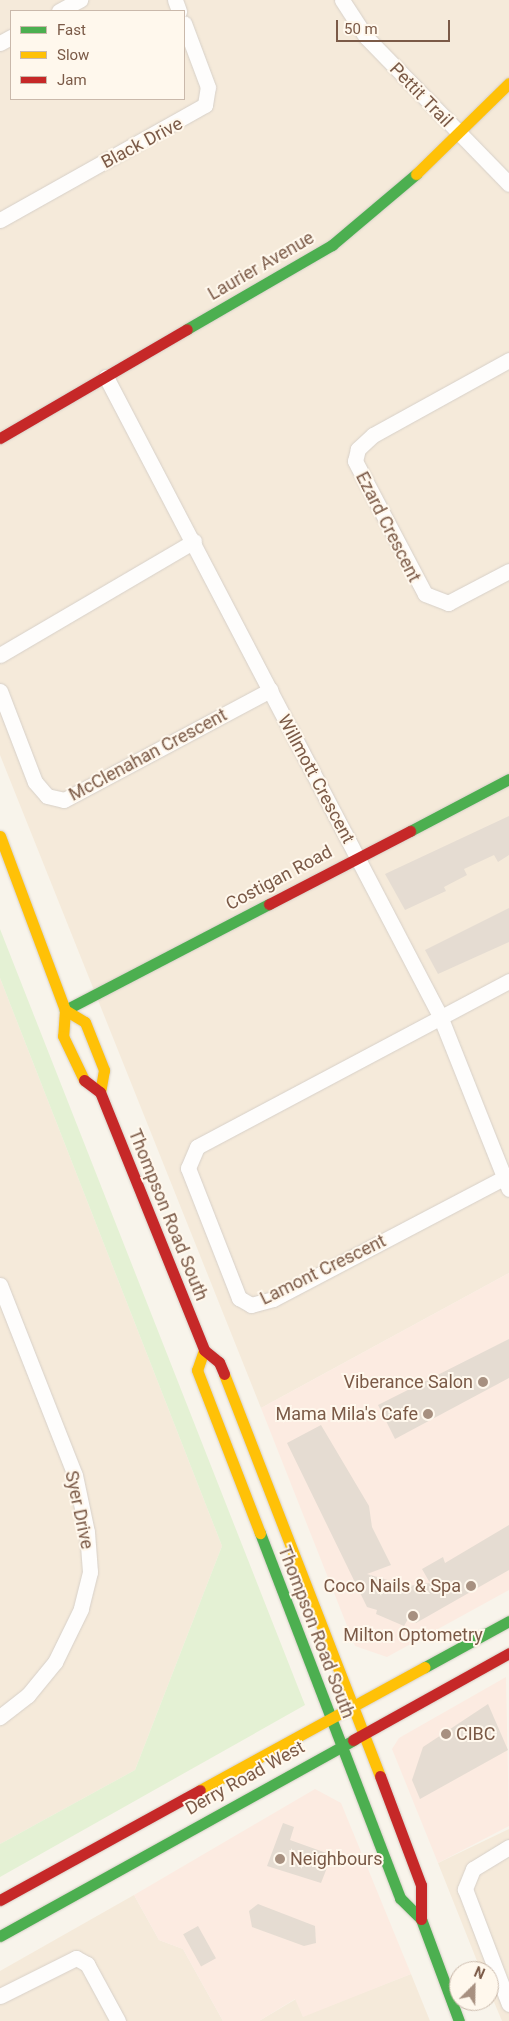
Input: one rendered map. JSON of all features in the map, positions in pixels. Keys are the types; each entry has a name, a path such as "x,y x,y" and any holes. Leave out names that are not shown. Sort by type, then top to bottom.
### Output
{"main road":[{"name":"Laurier Avenue","path":"0,438 332,244 382,206 509,83"},
{"name":"Costigan Road","path":"65,1010 509,779"},
{"path":"0,836 65,1010 63,1036 79,1076 100,1092"},
{"name":"Thompson Road South","path":"65,1010 85,1022 104,1070 100,1092 204,1350 219,1362 353,1709 364,1732 421,1885 421,1919 460,2021"},
{"name":"Thompson Road South","path":"204,1350 197,1370 340,1745 400,1898 421,1919"},
{"name":"Derry Road West","path":"0,1900 331,1718 353,1709 509,1621"},
{"name":"Derry Road West","path":"0,1936 340,1745 509,1654"}],"street":[{"path":"61,10 80,0"},
{"name":"Pettit Trail","path":"342,0 366,37 509,184"},
{"name":"Black Drive","path":"0,220 205,105 208,87 185,26"},
{"name":"Ezard Crescent","path":"509,360 374,435 358,449 355,461 425,594 437,602 448,603 509,571"},
{"name":"Willmott Crescent","path":"106,377 194,542 440,1016 507,1180"},
{"path":"0,655 194,542"},
{"name":"McClenahan Crescent","path":"0,691 35,782 47,796 64,800 270,690"},
{"name":"Lamont Crescent","path":"507,1180 262,1304 250,1305 239,1298 188,1168 192,1153 440,1016 509,982"},
{"name":"Syer Drive","path":"0,1285 75,1476 87,1532 90,1572 81,1609 55,1662 28,1696 0,1717"},
{"path":"509,1847 472,1869 465,1889 509,2004"},
{"path":"0,1996 76,1958 87,1964 118,2021"}],"shaded area":[{"path":"0,0 509,0 509,1273 261,1408 0,755"},
{"path":"0,978 222,1546 135,1770 0,1844"},
{"path":"509,1273 509,1590 387,1657 355,1646 261,1408"},
{"path":"506,1677 509,1826 438,1863 392,1749 399,1738"},
{"path":"315,1789 341,1803 411,1974 303,2017 295,1999 259,2021 223,2021 183,1949 159,1940 134,1895"},
{"path":"509,1829 509,2021 502,2021 498,2011 499,1961 477,1961 438,1863"},
{"path":"134,1895 159,1940 183,1949 223,2021 0,2021 0,1971"},
{"path":"411,1974 430,2021 259,2021 296,1999 303,2016"}],"green space":[{"path":"0,929 305,1705 0,1877 0,1844 135,1770 222,1546 0,978"}],"building":[{"path":"509,816 509,855 498,862 494,855 464,869 467,875 444,887 446,891 405,910 385,874"},
{"path":"509,908 509,942 438,974 425,950"},
{"path":"509,1339 509,1378 395,1439 378,1405"},
{"path":"321,1425 369,1506 372,1527 391,1565 367,1574 408,1586 430,1583 422,1569 443,1557 445,1563 509,1525 509,1570 416,1623 408,1619 404,1626 376,1614 377,1610 367,1607 287,1443"},
{"path":"488,1704 508,1750 420,1799 412,1780 423,1747"},
{"path":"283,1823 294,1827 290,1840 332,1855 321,1883 267,1866"},
{"path":"258,1904 315,1926 316,1943 304,1946 252,1927 249,1911"},
{"path":"198,1926 216,1958 201,1967 183,1934"}],"traffic: fast":[{"path":"187,329 332,245 416,174"},
{"path":"410,831 509,779"},
{"path":"65,1010 269,904"},
{"path":"260,1533 400,1898 421,1919 459,2021"},
{"path":"425,1667 509,1621"},
{"path":"0,1936 353,1740"}],"traffic: slow":[{"path":"416,174 509,83"},
{"path":"0,836 65,1010 63,1036 84,1080"},
{"path":"65,1010 85,1022 104,1070 100,1092"},
{"path":"204,1350 197,1370 260,1533"},
{"path":"224,1374 380,1776"},
{"path":"200,1790 425,1667"}],"traffic: jam":[{"path":"0,438 187,329"},
{"path":"269,904 410,831"},
{"path":"84,1080 100,1092 204,1350 219,1362 224,1374"},
{"path":"353,1740 509,1653"},
{"path":"380,1776 421,1885 421,1919"},
{"path":"0,1900 200,1790"}],"place":[{"name":"Viberance Salon","path":"483,1382"},
{"name":"Mama Mila's Cafe","path":"428,1414"},
{"name":"Coco Nails & Spa","path":"471,1586"},
{"name":"Milton Optometry","path":"413,1616"},
{"name":"CIBC","path":"446,1734"},
{"name":"Neighbours","path":"280,1859"}]}
